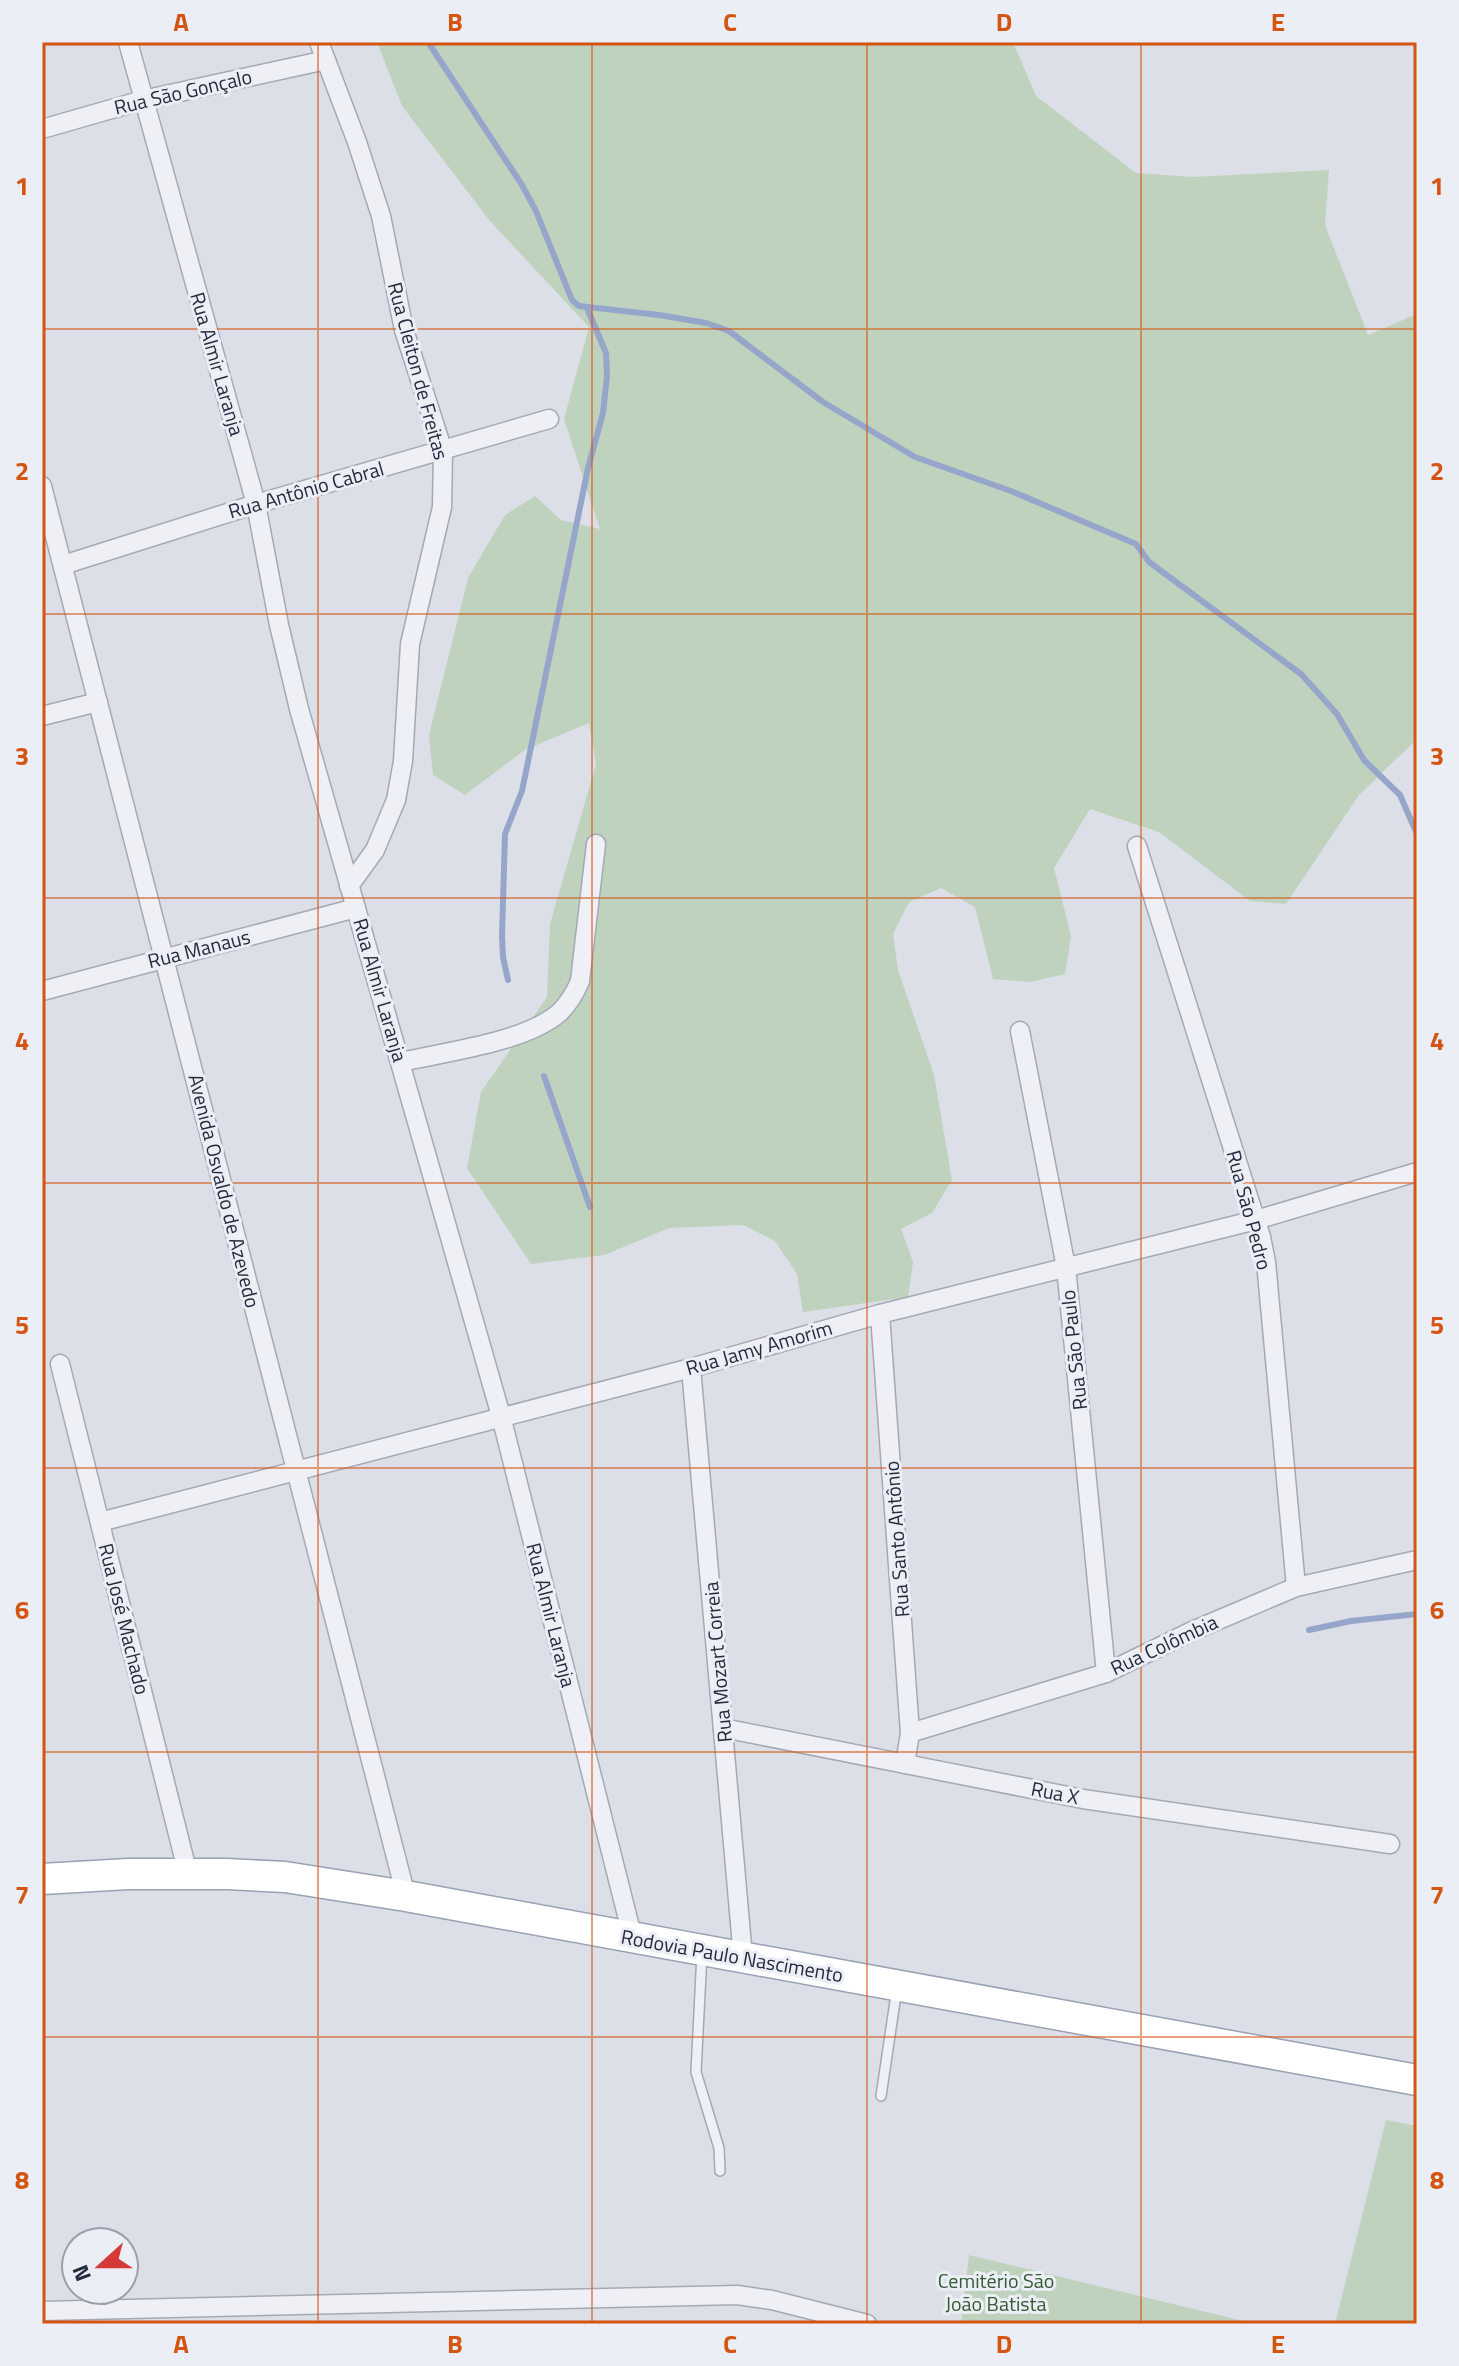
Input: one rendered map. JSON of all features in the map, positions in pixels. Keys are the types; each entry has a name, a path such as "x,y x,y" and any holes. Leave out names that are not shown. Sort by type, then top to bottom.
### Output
{"main road":[{"name":"Rodovia Paulo Nascimento","path":"42,1879 128,1874 285,1877 406,1896 1417,2080"}],"street":[{"name":"Rua Almir Laranja","path":"128,42 256,504 289,667 501,1416 633,1939"},
{"name":"Rua Cleiton de Freitas","path":"319,42 381,216 404,330 443,451 442,507 410,644 403,761 396,800 375,850 349,886"},
{"name":"Rua São Gonçalo","path":"42,129 143,100 326,60"},
{"name":"Rua Antônio Cabral","path":"63,565 256,504 549,419"},
{"name":"Avenida Osvaldo de Azevedo","path":"42,486 406,1896"},
{"path":"42,716 98,702"},
{"path":"401,1062 522,1034 558,1013 573,997 580,981 596,844"},
{"name":"Rua São Pedro","path":"1137,846 1256,1220 1266,1262 1296,1587"},
{"name":"Rua Manaus","path":"42,991 356,908"},
{"name":"Rua São Paulo","path":"1020,1031 1066,1267 1106,1673"},
{"name":"Rua Jamy Amorim","path":"100,1522 691,1368 880,1314 1256,1220 1417,1172"},
{"name":"Rua Santo Antônio","path":"880,1314 910,1733 905,1764"},
{"name":"Rua José Machado","path":"60,1364 188,1874"},
{"name":"Rua Mozart Correia","path":"691,1368 743,1957"},
{"name":"Rua Colômbia","path":"910,1733 1106,1673 1190,1632 1296,1587 1417,1560"},
{"name":"Rua X","path":"723,1728 1083,1799 1390,1844"},
{"path":"42,2311 737,2295 772,2300 867,2324"}],"lane":[{"path":"702,1950 696,2072 719,2148 720,2171"},
{"path":"881,2096 897,1985"}],"green space":[{"path":"377,42 1013,42 1036,96 1136,173 1192,177 1329,170 1325,225 1368,335 1417,314 1417,739 1359,795 1286,904 1250,901 1159,832 1090,809 1054,868 1071,936 1065,974 1030,982 993,979 975,907 941,888 909,902 893,934 898,970 934,1075 952,1180 932,1213 901,1229 913,1262 908,1297 803,1312 797,1274 775,1241 743,1225 669,1228 604,1255 531,1264 467,1168 481,1092 547,997 550,924 596,764 589,723 525,750 465,795 433,775 429,735 468,578 505,515 535,496 561,520 600,529 564,419 589,327 490,221 402,106"},
{"path":"1386,2120 1417,2126 1417,2324 1335,2324"},
{"name":"Cemitério São João Batista","path":"969,2255 1256,2324 961,2324"}],"waterway":[{"path":"428,42 522,185 536,211 572,300 579,306 659,315 706,323 729,331 823,402 915,457 1011,491 1136,544 1149,562 1301,674 1337,714 1364,760 1400,795 1417,834"},
{"path":"508,980 502,936 505,834 522,791 588,468 603,413 606,353 587,308"},
{"path":"544,1076 590,1207"},
{"path":"1309,1630 1351,1621 1417,1614"}]}
